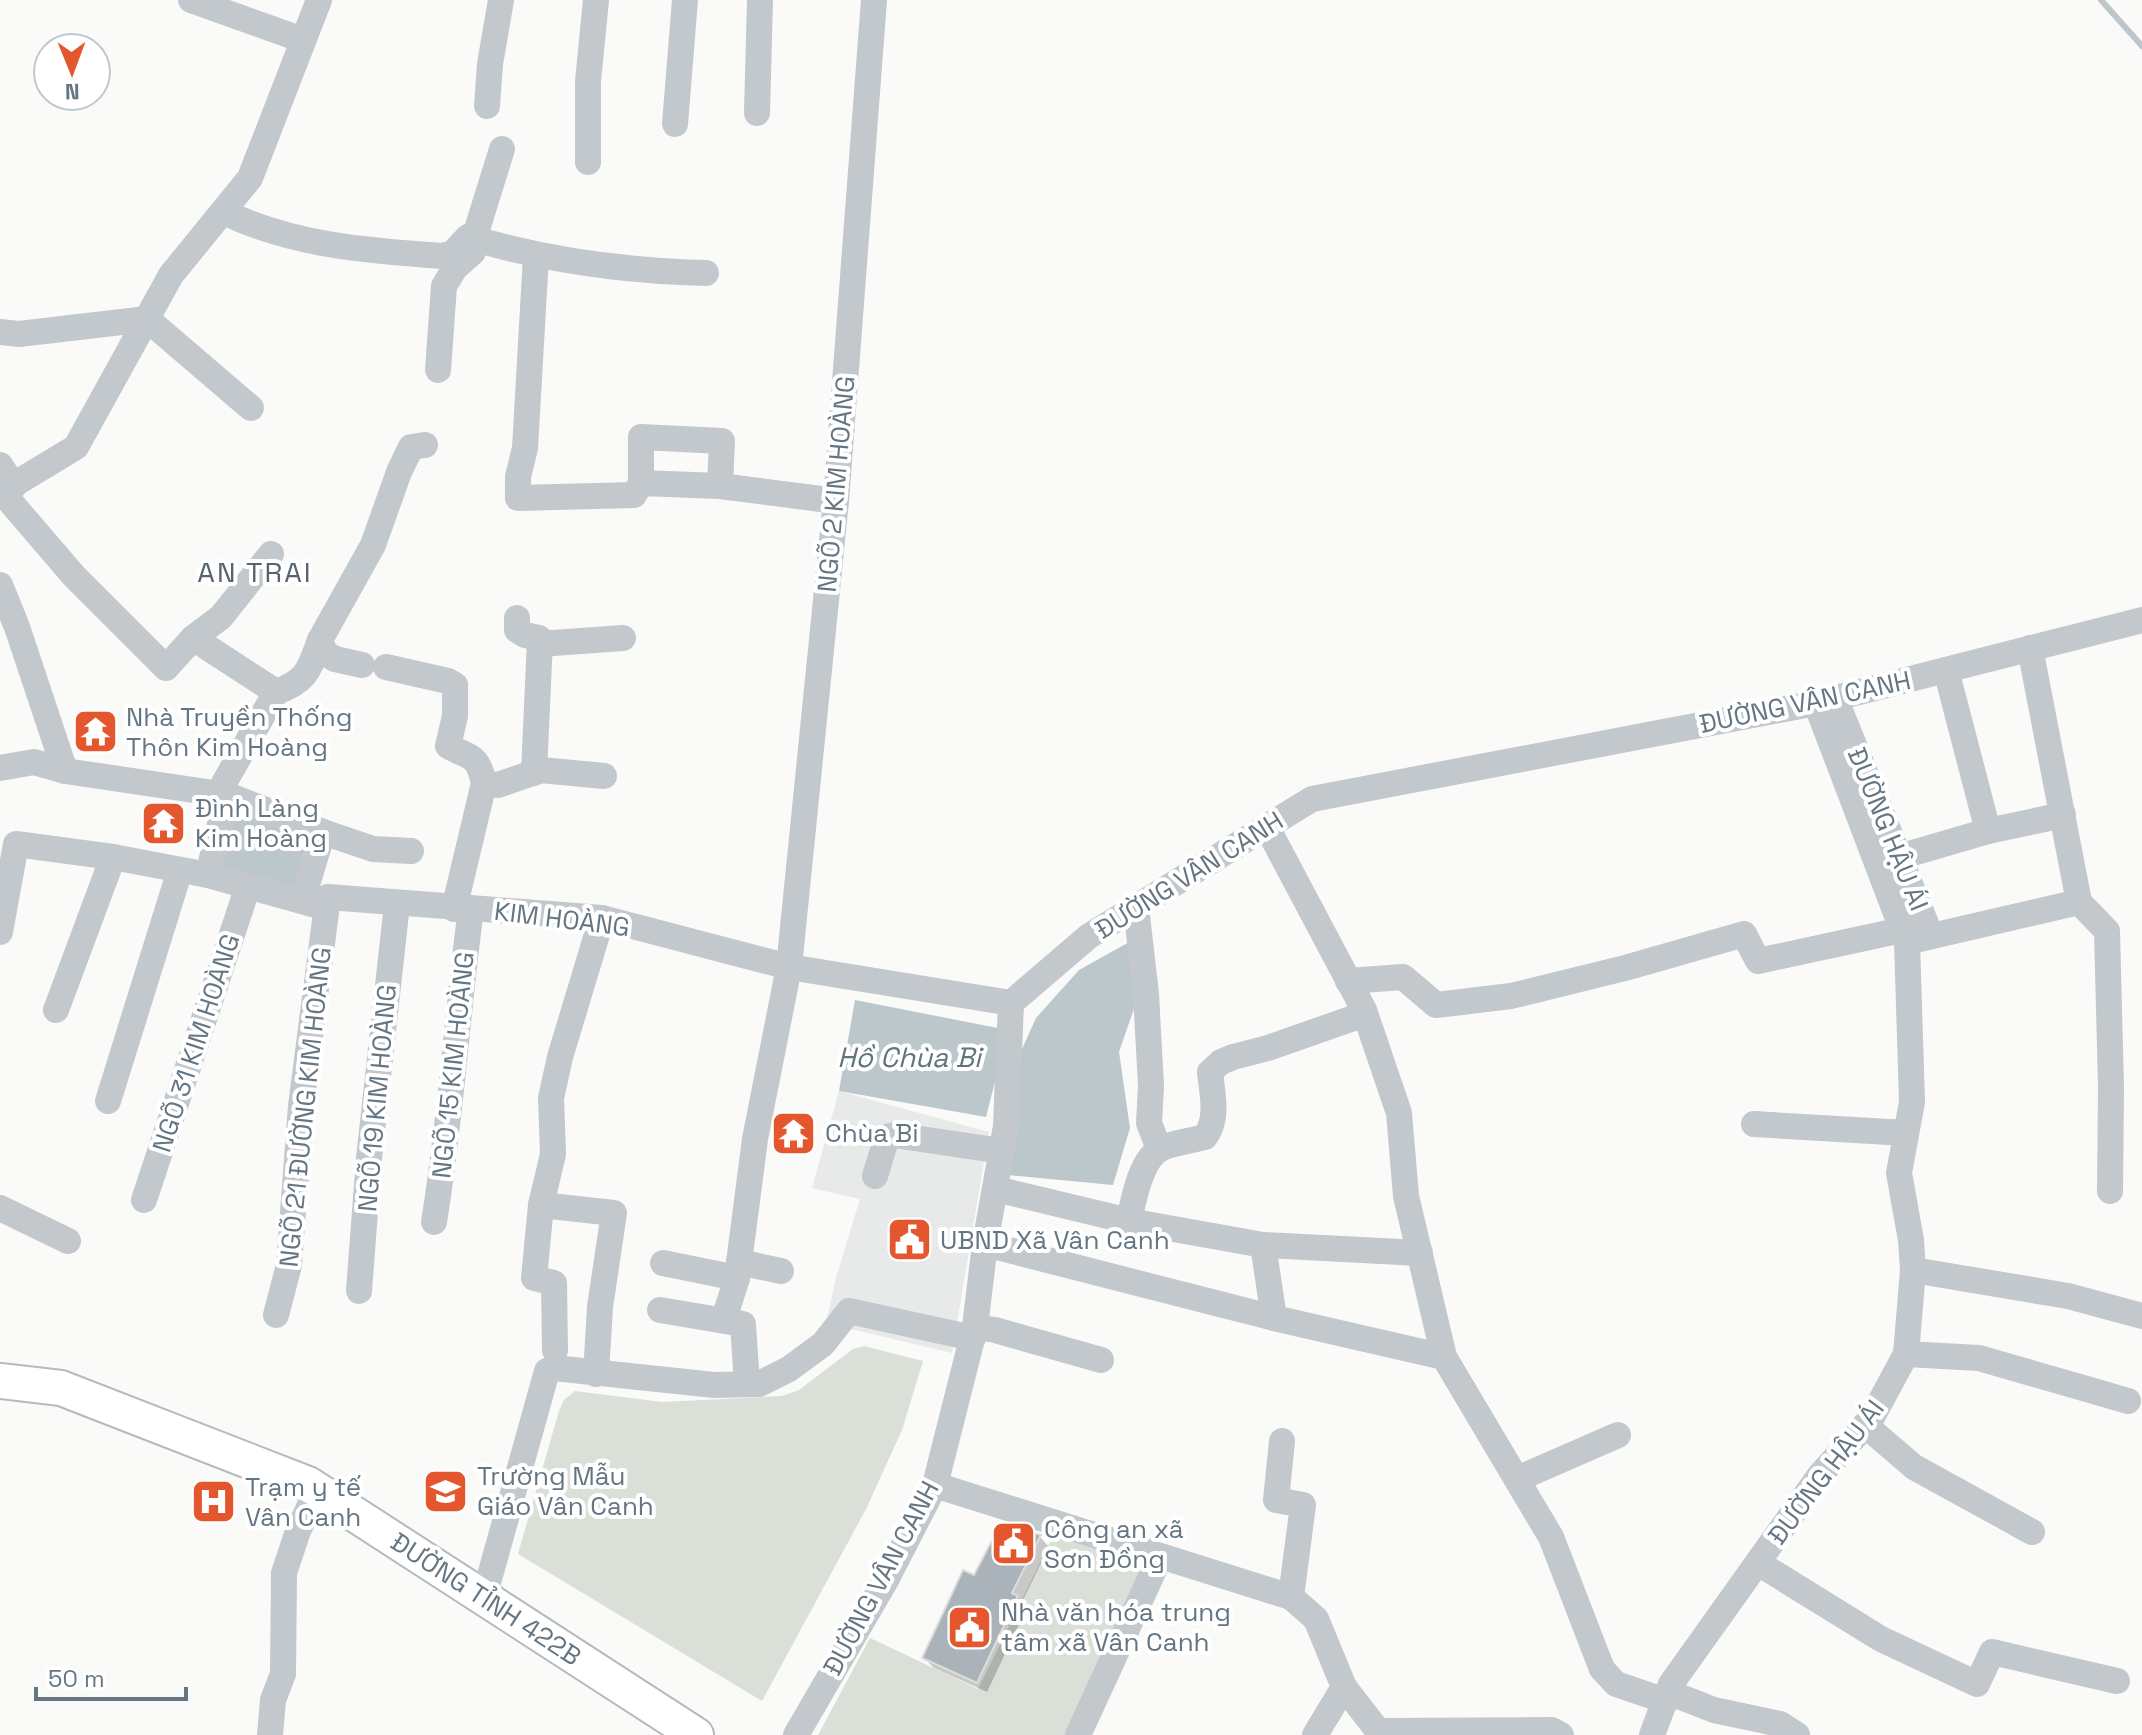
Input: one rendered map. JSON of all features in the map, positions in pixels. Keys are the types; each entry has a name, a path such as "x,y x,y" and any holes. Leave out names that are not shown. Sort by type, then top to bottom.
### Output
{"main road":[{"name":"ĐƯỜNG TỈNH 422B","path":"0,1381 61,1388 308,1484 696,1735"}],"street":[{"path":"191,0 303,40"},
{"path":"271,554 221,617 193,638 166,668 74,576 4,484 76,447 171,275 250,178 319,0"},
{"path":"487,106 490,64 501,0"},
{"path":"588,162 588,81 596,0"},
{"path":"675,124 685,0"},
{"path":"757,113 760,0"},
{"name":"NGÕ 2 KIM HOÀNG","path":"724,1319 738,1270 755,1139 789,967 836,501 874,0"},
{"path":"438,370 444,286 455,268 473,252 474,239 502,149"},
{"path":"224,212 242,221 327,245 443,256 453,253 468,237 536,256 657,271 706,273"},
{"path":"536,256 525,448 518,477 518,498 634,495 641,483 641,437 722,441 720,486"},
{"path":"0,332 19,334 147,319 251,408"},
{"path":"208,875 227,795 224,783 276,692 301,681 373,545 411,447 425,445"},
{"path":"641,483 720,486 836,501"},
{"path":"0,585 9,630 65,771"},
{"path":"517,618 517,630 539,638 534,773"},
{"name":"ĐƯỜNG VÂN CANH","path":"796,1735 886,1580 935,1485 974,1333 985,1244 1006,1126 1011,1003 1089,936 1312,799 1826,701 2142,620"},
{"path":"193,638 276,692"},
{"path":"539,644 623,638"},
{"path":"320,640 325,653 335,659 448,681 455,685 455,716 448,746 473,757 480,765 484,783 498,785 541,770 604,776"},
{"path":"2030,648 2079,902 2107,931 2110,1191"},
{"path":"1946,670 1988,831"},
{"name":"ĐƯỜNG HẬU ÁI","path":"1652,1735 1671,1684 1820,1475 1865,1425 1906,1354 1913,1270 1899,1173 1912,1102 1913,936 1899,857 1826,701"},
{"name":"ĐƯỜNG HẬU ÁI","path":"1826,701 1913,936"},
{"path":"0,768 34,762 65,771 227,795 373,849 411,851"},
{"name":"NGÕ 15 KIM HOÀNG","path":"434,1222 447,1146 463,909 484,783"},
{"path":"1899,857 1988,831 2063,815"},
{"path":"1267,827 1365,1014 1399,1113 1406,1196 1444,1357 1551,1537 1602,1669 1616,1684 1780,1724 1797,1735"},
{"path":"302,901 323,832"},
{"name":"KIM HOÀNG","path":"6,866 16,844 113,857 208,875 312,904 328,897 602,918 789,967 1011,1003"},
{"path":"56,1010 113,857"},
{"path":"0,932 6,866"},
{"path":"108,1101 180,870"},
{"name":"NGÕ 31 KIM HOÀNG","path":"144,1200 248,886"},
{"name":"NGÕ 21 ĐƯỜNG KIM HOÀNG","path":"276,1315 289,1265 301,1106 328,897"},
{"path":"1348,981 1403,977 1436,1005 1511,996 1744,934 1758,961 1913,936 2079,902"},
{"name":"NGÕ 19 KIM HOÀNG","path":"359,1291 369,1158 397,904"},
{"path":"1136,907 1146,994 1151,1086 1149,1123 1159,1149"},
{"path":"484,1597 547,1371 555,1359 554,1283 534,1278 541,1205 553,1154 551,1098 560,1057 602,918"},
{"path":"1129,1221 1137,1185 1159,1149 1205,1137 1209,1133 1213,1121 1210,1072 1221,1062 1365,1014"},
{"path":"1754,1124 1906,1133"},
{"path":"875,1176 887,1137 894,1135 1002,1151"},
{"path":"996,1189 1129,1221 1263,1245 1420,1253"},
{"path":"541,1205 614,1213 600,1307 596,1374"},
{"path":"0,1208 68,1241"},
{"path":"985,1244 1274,1318 1444,1357"},
{"path":"1263,1245 1274,1318"},
{"path":"663,1263 781,1271"},
{"path":"1913,1270 2054,1293 2142,1316"},
{"path":"660,1310 743,1324 747,1384"},
{"path":"555,1359 596,1374 714,1385 759,1384 823,1344 849,1311 974,1333 995,1330 1101,1360"},
{"path":"1906,1354 1979,1358 2128,1401"},
{"path":"1865,1425 1914,1467 2032,1532"},
{"path":"1517,1479 1618,1435"},
{"path":"1282,1441 1276,1500 1303,1505 1291,1597"},
{"path":"935,1485 1291,1597 1316,1619 1344,1687 1378,1733 1552,1730 1561,1735"},
{"path":"270,1735 273,1700 282,1681 285,1661 284,1573 298,1531 317,1490"},
{"path":"1078,1735 1160,1557"},
{"path":"1758,1563 1881,1639 1977,1684 1992,1652 2117,1681"},
{"path":"1315,1735 1344,1687"}],"shaded area":[{"name":"UBND Xã Vân Canh","path":"839,1091 989,1132 952,1353 826,1323 835,1281 860,1199 812,1188"},
{"path":"864,1346 923,1361 902,1430 866,1509 762,1701 518,1554 559,1411 564,1400 575,1391 662,1402 782,1396 799,1390 853,1349"},
{"path":"1057,1528 1150,1561 1069,1735 818,1735 870,1638 978,1689"}],"water":[{"path":"237,804 315,831 294,891 218,870"},
{"path":"1131,941 1137,1000 1119,1052 1130,1128 1113,1185 1007,1175 1022,1049 1036,1018 1079,970"},
{"name":"Hồ Chùa Bi","path":"855,1000 1008,1030 986,1117 839,1091"}],"building":[{"name":"Nhà văn hóa trung tâm xã Vân Canh","path":"1001,1523 1041,1535 1012,1593 1018,1596 977,1683 922,1658 963,1570 974,1575"}],"waterway":[{"path":"2101,0 2142,46"}],"place":[{"name":"Nhà Truyền Thống Thôn Kim Hoàng","path":"95,732"},
{"name":"Đình Làng Kim Hoàng","path":"164,823"},
{"name":"Chùa Bi","path":"794,1133"},
{"name":"UBND Xã Vân Canh","path":"909,1240"},
{"name":"Trường Mẫu Giáo Vân Canh","path":"446,1491"},
{"name":"Trạm y tế Vân Canh","path":"214,1502"},
{"name":"Công an xã Sơn Đồng","path":"1013,1544"},
{"name":"Nhà văn hóa trung tâm xã Vân Canh","path":"970,1627"}],"district":[{"name":"AN TRAI","path":"255,572"}]}
